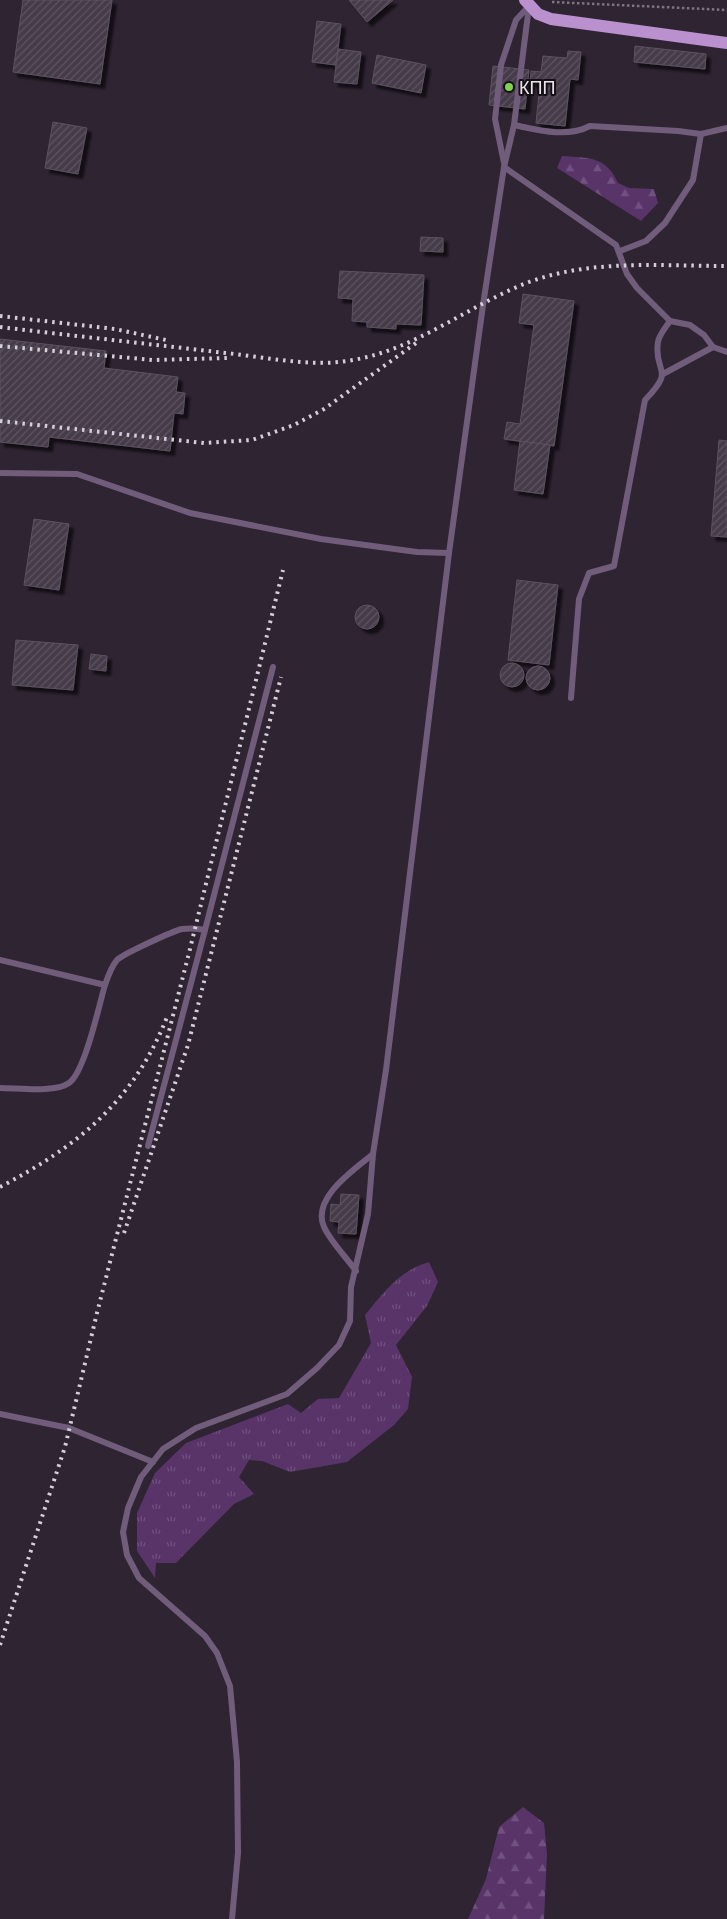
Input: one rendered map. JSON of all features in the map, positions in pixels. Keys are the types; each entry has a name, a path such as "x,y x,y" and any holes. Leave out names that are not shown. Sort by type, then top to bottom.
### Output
{"main road":[{"path":"527,3 538,14 551,19 727,43"}],"lane":[{"path":"527,3 516,20 504,52 495,119 504,167 592,226 616,245 620,251 627,274 670,321 690,325 704,335 713,347 727,352"},
{"path":"232,1919 238,1853 237,1762 230,1686 217,1653 205,1636 139,1578 126,1555 123,1532 128,1508 141,1477 163,1449 196,1428 287,1394 317,1368 339,1345 350,1321 351,1287 368,1214 373,1154 388,1051 449,553 504,167 514,125 527,3"},
{"path":"514,125 561,132 582,131 590,126 701,134 727,128"},
{"path":"620,251 646,241 665,223 693,180 701,134"},
{"path":"572,698 579,599 589,574 597,569 614,566 645,400 659,385 663,374 658,356 658,340 670,321"},
{"path":"663,374 713,347"},
{"path":"0,473 77,474 190,513 321,539 417,552 449,553"},
{"path":"148,1146 273,667"},
{"path":"0,1088 57,1087 68,1083 76,1077 82,1063 105,985 117,960 181,929 196,928 205,930"},
{"path":"0,960 105,985"},
{"path":"356,1271 323,1226 323,1212 328,1196 337,1184 373,1154"},
{"path":"0,1414 69,1428 153,1462"}],"path":[{"path":"552,2 727,10"}],"green space":[{"path":"562,156 596,160 608,168 618,183 629,188 654,189 658,203 641,221 557,168"},
{"path":"429,1262 438,1282 427,1306 396,1345 412,1377 408,1409 394,1425 347,1462 290,1472 262,1461 249,1460 239,1477 254,1494 234,1504 176,1563 156,1563 155,1578 137,1551 137,1513 155,1473 186,1443 288,1404 301,1413 318,1399 339,1398 371,1343 365,1315 386,1290 401,1276 409,1270"},
{"path":"523,1807 544,1823 547,1854 544,1919 468,1919 486,1879 499,1827"}],"building":[{"path":"23,0 112,0 100,84 13,72"},
{"path":"349,0 393,0 367,22"},
{"path":"317,21 341,24 336,65 312,62"},
{"path":"635,46 706,54 705,69 634,62"},
{"path":"338,49 361,52 357,84 334,82"},
{"path":"568,51 581,52 578,80 570,79 565,126 536,123 540,84 530,82 531,71 541,72 543,56 567,58"},
{"path":"377,55 426,65 421,93 372,83"},
{"name":"КПП","path":"493,66 529,70 525,109 489,105"},
{"path":"53,122 87,128 78,174 45,168"},
{"path":"421,237 443,238 443,252 420,251"},
{"path":"340,271 424,275 421,325 396,324 396,329 367,327 367,322 352,321 353,299 338,298"},
{"path":"523,294 574,301 554,446 504,439 507,422 520,424 534,325 519,323"},
{"path":"0,339 106,351 104,368 178,377 176,392 185,393 183,414 174,413 170,451 49,437 48,447 0,442"},
{"path":"719,440 727,441 727,537 711,536"},
{"path":"520,441 550,445 543,494 514,490"},
{"path":"34,519 69,524 59,590 24,585"},
{"path":"517,580 558,585 549,665 508,660"},
{"path":"367,605 375,609 379,617 375,625 367,629 359,625 355,617 359,609"},
{"path":"16,640 78,645 73,690 12,685"},
{"path":"91,654 107,656 106,671 89,669"},
{"path":"512,663 520,667 524,675 520,683 512,687 504,683 500,675 504,667"},
{"path":"538,666 546,670 550,678 546,686 538,690 530,686 526,678 530,670"},
{"path":"341,1194 359,1195 356,1234 338,1233 339,1222 330,1221 331,1204 340,1205"}],"railway":[{"path":"0,327 289,361 337,362 353,360 399,346 421,337 485,302 529,282 553,275 577,270 627,265 727,266"},
{"path":"0,316 115,329 166,340"},
{"path":"0,421 204,443 252,440 294,425 324,409 416,343"},
{"path":"0,346 153,360 227,358"},
{"path":"0,1645 65,1447 283,570"},
{"path":"124,1233 188,1045 281,677"},
{"path":"0,1187 54,1155 100,1118 120,1097 138,1073 154,1047 167,1017"}],"place":[{"name":"КПП","path":"509,87"}]}
